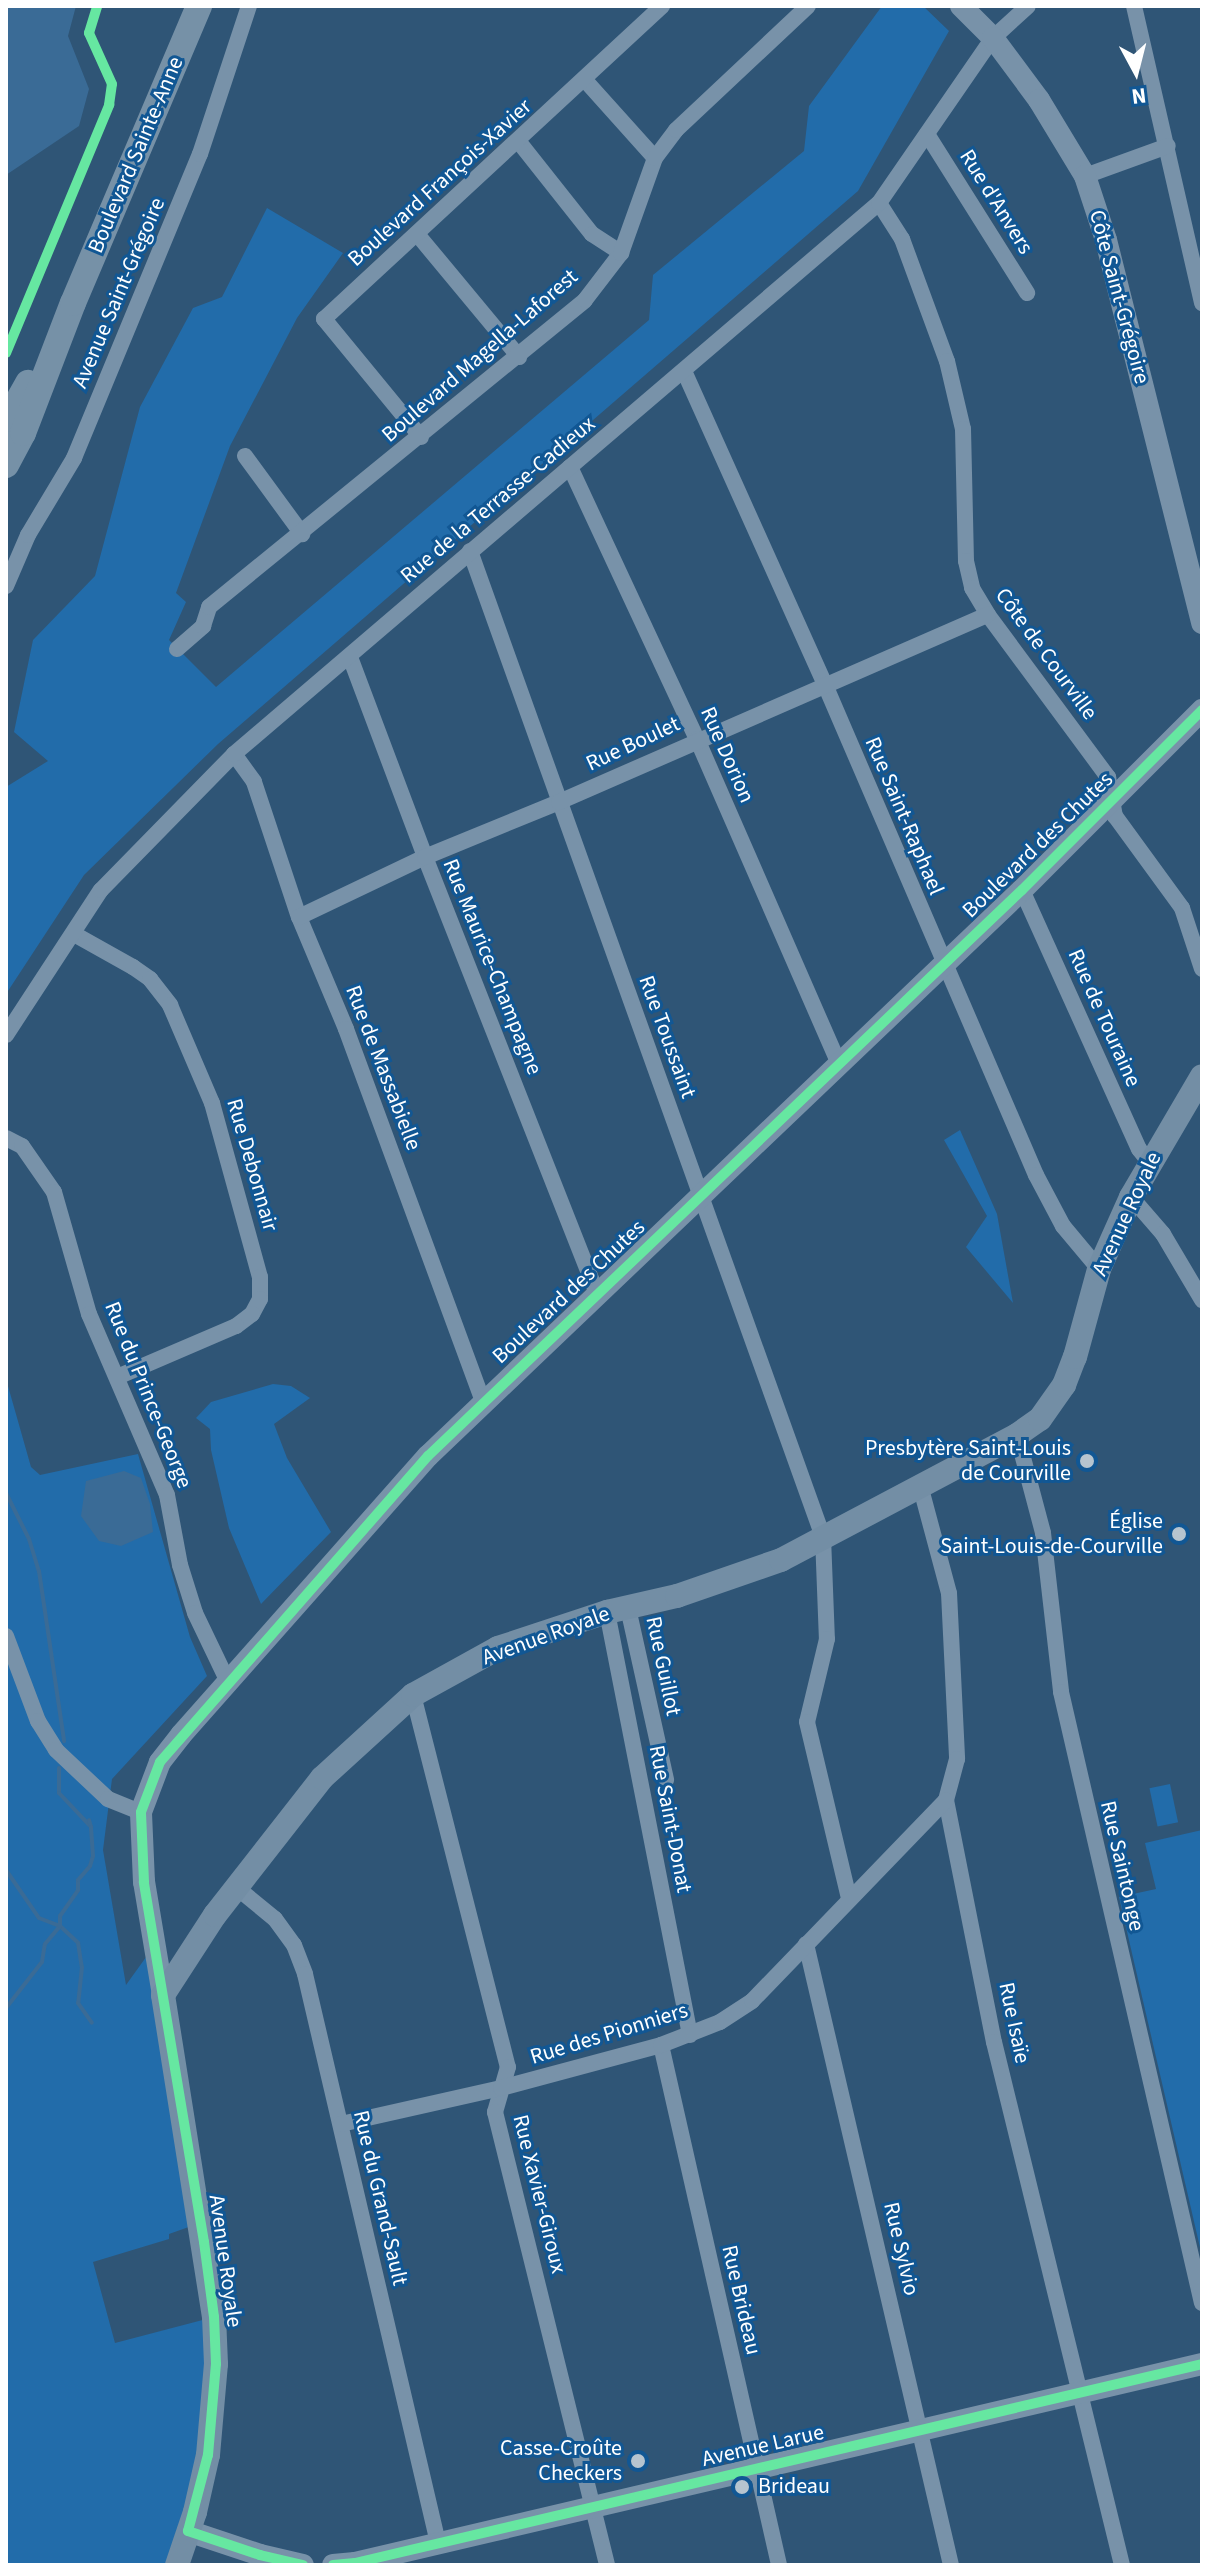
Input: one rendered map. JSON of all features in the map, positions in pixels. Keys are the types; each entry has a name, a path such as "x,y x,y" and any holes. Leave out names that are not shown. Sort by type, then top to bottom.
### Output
{"main road":[{"name":"Boulevard Sainte-Anne","path":"6,465 23,433 73,303 199,6"},
{"name":"Boulevard Sainte-Anne","path":"6,422 73,303"},
{"name":"Avenue Royale","path":"177,2565 208,2455 216,2364 215,2333 163,1995 236,1887 322,1778 413,1695 498,1648 618,1610 677,1596 781,1560 1017,1435 1040,1419 1064,1385 1075,1357 1099,1269 1131,1197 1202,1076"}],"street":[{"name":"Avenue Saint-Grégoire","path":"6,586 28,535 74,458 200,154 249,6"},
{"name":"Boulevard François-Xavier","path":"421,437 324,319 519,142 662,6"},
{"name":"Boulevard Magella-Laforest","path":"177,649 203,626 209,607 519,357 585,300 621,253 655,158 676,130 808,6"},
{"name":"Côte Saint-Grégoire","path":"961,6 993,38 1039,100 1085,176 1106,240 1202,623"},
{"name":"Rue de la Terrasse-Cadieux","path":"6,1035 101,890 234,754 879,203 993,38 1028,6"},
{"path":"1134,6 1202,303"},
{"path":"584,79 655,158"},
{"name":"Rue d'Anvers","path":"927,134 1027,293"},
{"path":"519,142 592,234 621,253"},
{"path":"1085,176 1168,146"},
{"name":"Côte de Courville","path":"879,203 902,239 947,361 963,429 966,561 972,588 988,615 1108,777 1115,816 1182,908 1202,969"},
{"path":"417,234 519,357"},
{"name":"Rue Saint-Raphael","path":"684,371 826,687 943,965 1036,1175 1063,1226 1099,1269"},
{"path":"245,456 302,534"},
{"name":"Rue Dorion","path":"570,467 697,739 838,1062"},
{"name":"Rue Toussaint","path":"470,551 823,1537 827,1639 807,1722 849,1898"},
{"name":"Rue Boulet","path":"299,917 425,857 988,615"},
{"name":"Rue Maurice-Champagne","path":"350,657 425,857 597,1293"},
{"name":"Boulevard des Chutes","path":"163,1995 144,1882 141,1812 160,1762 428,1456 838,1062 1022,890 1202,710"},
{"name":"Rue de Massabielle","path":"234,754 254,782 299,917 346,1029 483,1401"},
{"name":"Rue de Touraine","path":"1022,890 1139,1149 1149,1162"},
{"name":"Rue Debonnair","path":"74,934 150,979 170,1005 212,1103 260,1277 260,1299 252,1314 236,1326 117,1377"},
{"name":"Rue du Prince-George","path":"6,1138 22,1146 54,1192 89,1314 167,1495 180,1565 195,1613 228,1682"},
{"path":"1131,1197 1163,1234 1202,1300"},
{"name":"Rue Saintonge","path":"1017,1435 1043,1533 1065,1707 1202,2303"},
{"name":"Rue Isaïe","path":"920,1485 949,1593 957,1759 946,1800 994,2042 1083,2392 1122,2565"},
{"name":"Rue Guillot","path":"618,1610 666,1780"},
{"name":"Rue Saint-Donat","path":"618,1610 690,2035"},
{"path":"6,1636 38,1721 56,1750 108,1799 141,1812"},
{"name":"Rue Xavier-Giroux","path":"413,1695 508,2067 495,2112 607,2565"},
{"name":"Rue des Pionniers","path":"341,2124 501,2088 661,2045 720,2022 752,2001 946,1800"},
{"name":"Rue du Grand-Sault","path":"236,1887 275,1919 294,1945 305,1974 438,2543"},
{"name":"Rue Sylvio","path":"806,1944 951,2565"},
{"name":"Rue Brideau","path":"661,2045 779,2565"},
{"name":"Avenue Larue","path":"348,2564 1202,2364"},
{"path":"188,2531 260,2555 303,2565"}],"shaded area":[{"path":"6,6 76,6 68,36 89,89 79,126 6,175"},
{"path":"882,6 923,6 949,31 858,191 218,744 84,875 6,994 6,787 48,761 14,732 33,640 95,576 140,407 193,308 222,297 267,208 343,253 297,318 230,446 176,593 186,602 169,640 216,687 649,320 653,275 804,151 809,106"},
{"path":"960,1130 997,1214 1013,1303 966,1247 987,1216 944,1140"},
{"path":"6,1379 31,1467 40,1475 138,1454 190,1637 207,1676 112,1779 103,1850 126,1985 154,1946 200,2223 169,2234 169,2239 93,2262 115,2343 214,2317 216,2364 177,2565 6,2565"},
{"path":"273,1384 291,1386 310,1398 274,1424 287,1458 331,1532 261,1604 229,1528 211,1450 210,1429 196,1418 211,1402"},
{"path":"124,1471 141,1478 150,1504 153,1532 121,1546 99,1541 81,1516 86,1481"},
{"path":"1170,1784 1178,1822 1158,1827 1149,1788"},
{"path":"1202,1830 1202,2256 1119,1897 1156,1889 1145,1843"}],"waterway":[{"path":"6,1493 29,1539 39,1571 64,1741"},
{"path":"59,1768 59,1793 91,1827 89,1820"},
{"path":"6,2008 42,1962 45,1944 60,1926 60,1916 78,1890 78,1880 90,1866 93,1856 91,1827"},
{"path":"6,1870 39,1918 60,1926 78,1943 82,1967 78,2003 92,2023"}],"cycle path":[{"path":"6,353 109,105 112,84 89,33 97,6"},
{"path":"303,2565 260,2555 188,2531 208,2455 216,2364 214,2317 204,2242 144,1882 141,1812 160,1762 428,1456 1022,890 1202,710"},
{"path":"333,2565 355,2563 1202,2364"}],"place":[{"name":"Presbytère Saint-Louis de Courville","path":"1087,1461"},
{"name":"Église Saint-Louis-de-Courville","path":"1179,1534"},
{"name":"Casse-Croûte Checkers","path":"638,2461"},
{"name":"Brideau","path":"742,2487"}]}
